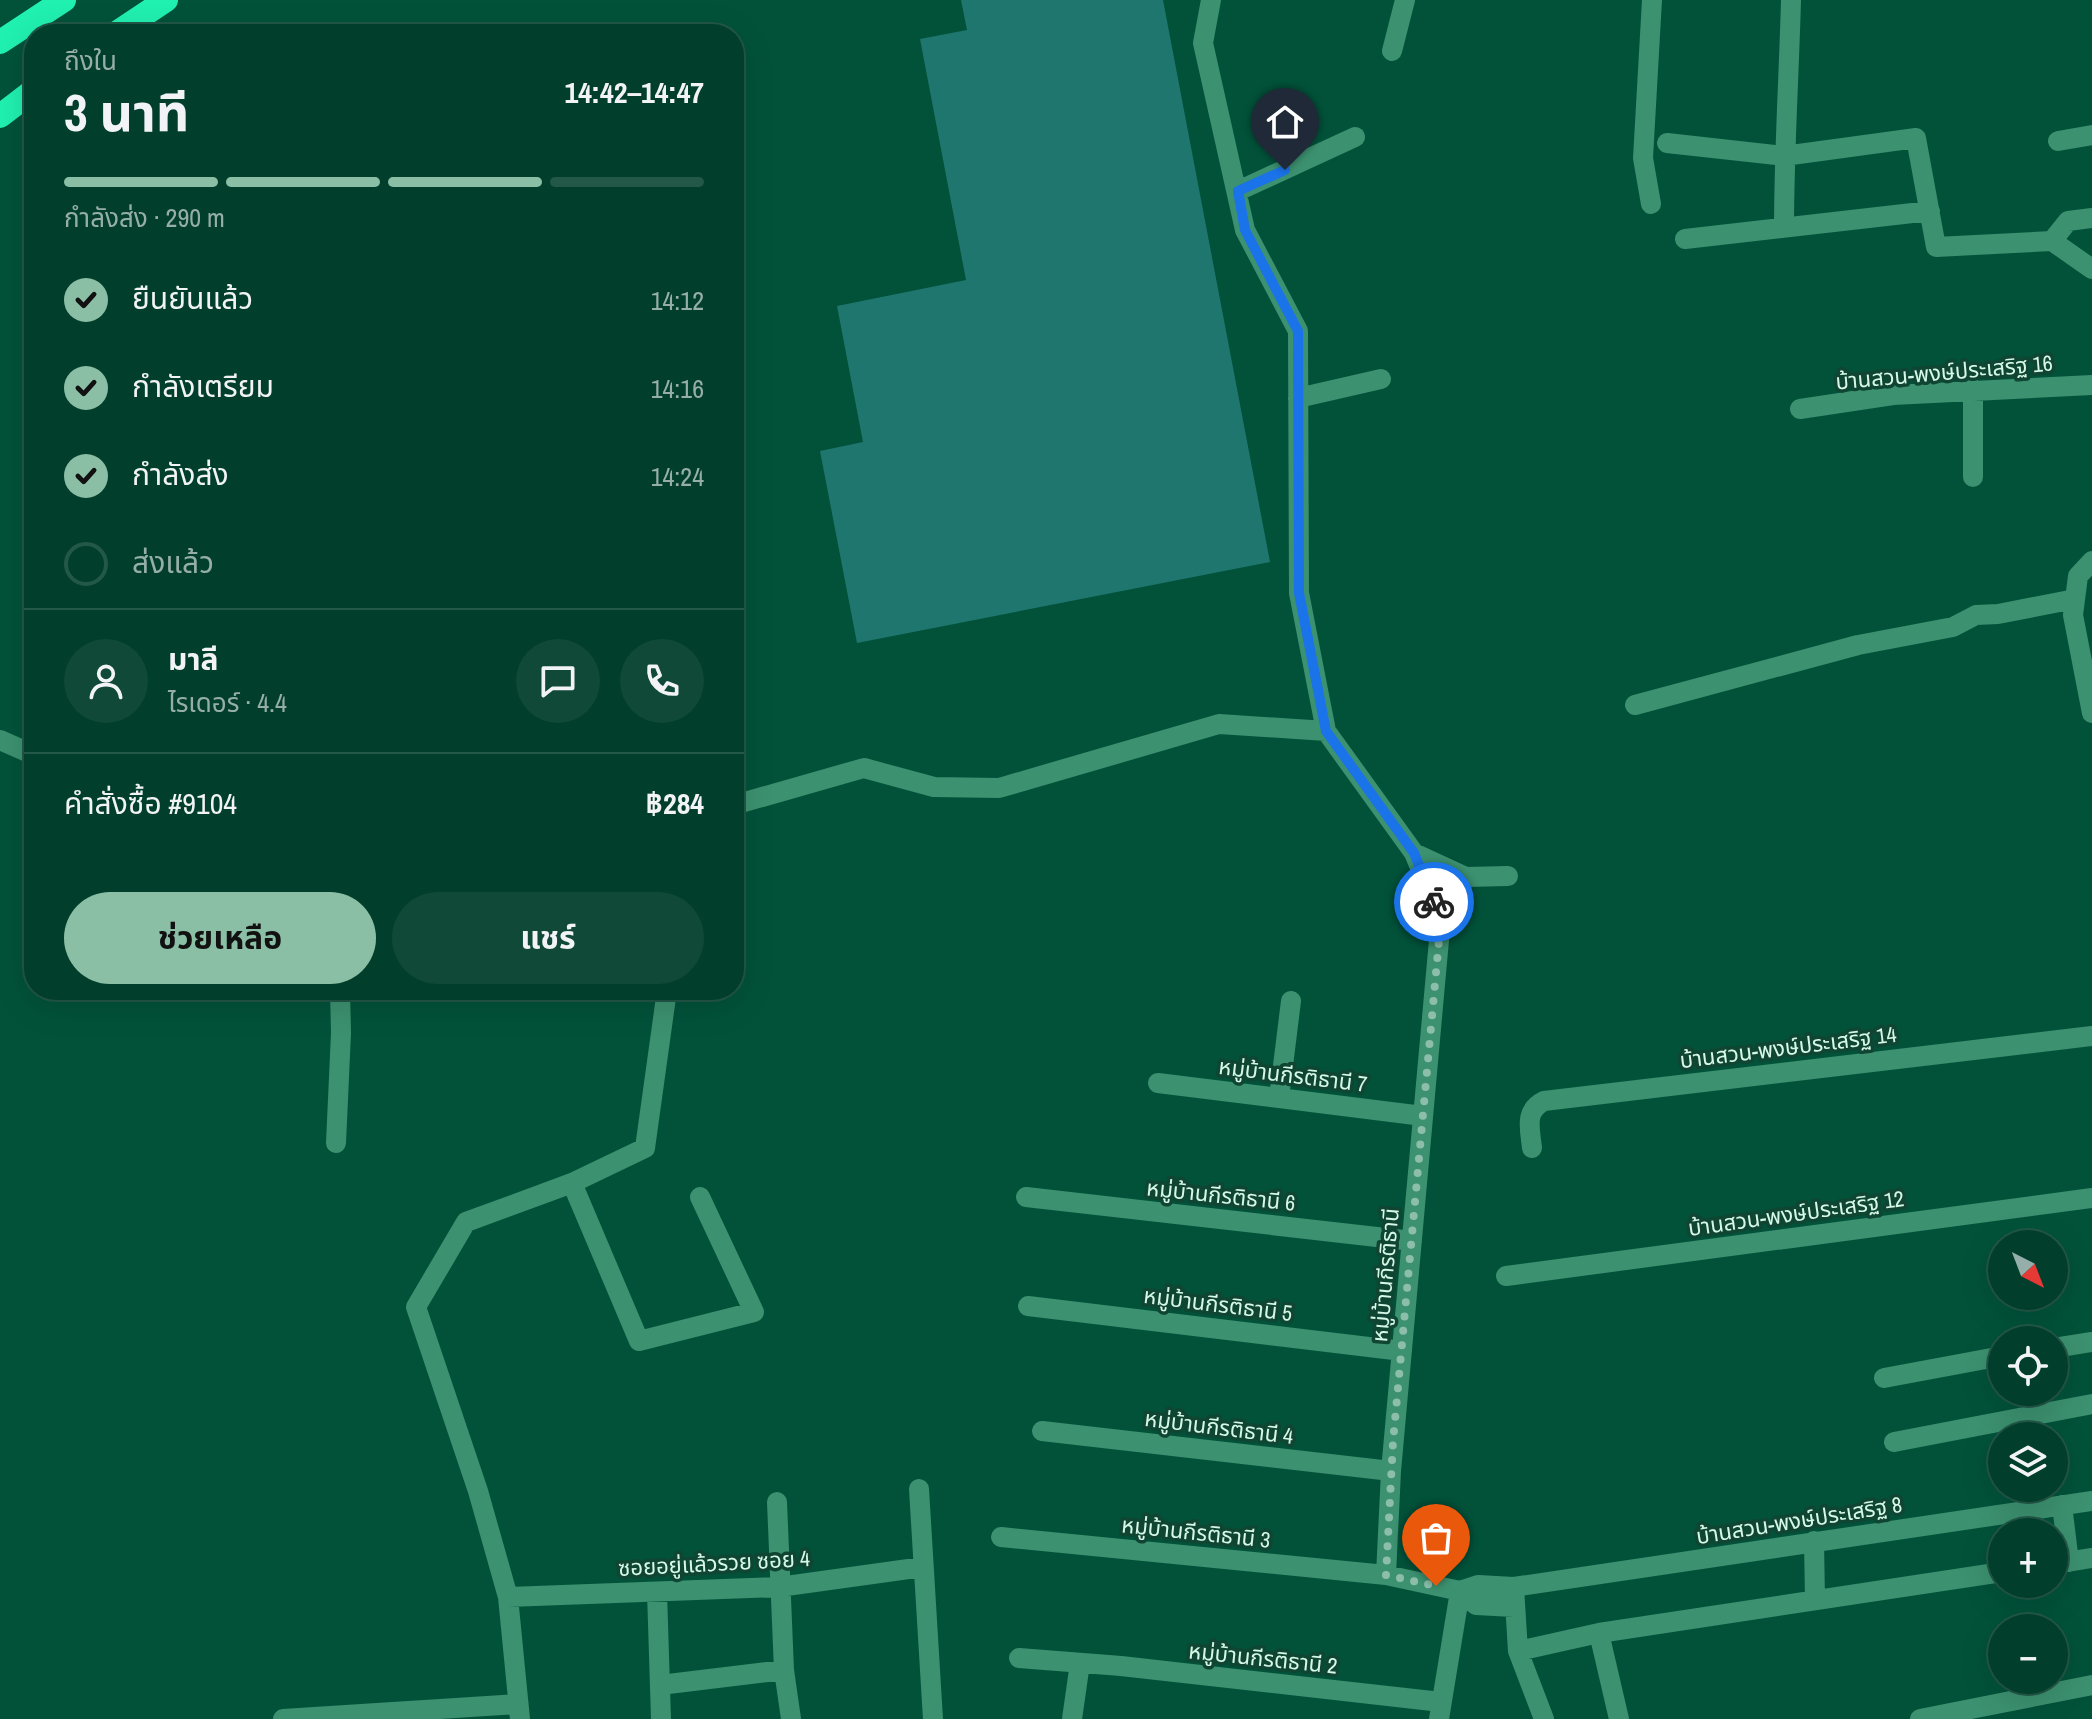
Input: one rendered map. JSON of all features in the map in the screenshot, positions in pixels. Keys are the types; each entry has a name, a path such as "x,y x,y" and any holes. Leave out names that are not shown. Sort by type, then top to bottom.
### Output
{"highway":[{"path":"27,24 64,0"},
{"path":"130,24 166,0"},
{"path":"0,42 24,26"},
{"path":"0,116 24,98"}],"street":[{"path":"744,802 864,768 934,787 999,788 1219,724 1326,731 1299,593 1298,331 1245,230 1203,43 1211,0"},
{"path":"1392,51 1405,0"},
{"path":"1651,204 1643,158 1652,0"},
{"path":"1784,228 1791,0"},
{"path":"2058,141 2092,135"},
{"path":"1238,191 1355,137"},
{"path":"1667,143 1784,156 1916,138 1936,247 2052,241 2092,269"},
{"path":"1685,239 1930,211"},
{"path":"2052,241 2068,221 2092,218"},
{"path":"1298,398 1381,379"},
{"name":"บ้านสวน-พงษ์ประเสริฐ 16","path":"1800,409 1893,395 2092,385"},
{"path":"1973,389 1973,477"},
{"path":"2085,569 2073,615 2092,713"},
{"path":"1635,705 1858,645 1953,627 1976,615 1998,614 2075,599"},
{"name":"หมู่บ้านกีรติธานี","path":"1326,731 1414,853 1441,918 1391,1471 1386,1575"},
{"path":"0,740 24,751"},
{"path":"1414,853 1466,877 1508,876"},
{"path":"336,1143 340,1000"},
{"path":"283,1719 519,1711 508,1597 478,1491 416,1307 466,1222 572,1183 645,1148 666,1000"},
{"path":"1279,1098 1291,1001"},
{"name":"บ้านสวน-พงษ์ประเสริฐ 14","path":"1532,1148 1529,1114 1534,1106 1544,1101 2092,1036"},
{"name":"หมู่บ้านกีรติธานี 7","path":"1158,1083 1423,1116"},
{"path":"572,1183 639,1341 754,1312 700,1197"},
{"name":"หมู่บ้านกีรติธานี 6","path":"1026,1197 1412,1241"},
{"name":"บ้านสวน-พงษ์ประเสริฐ 12","path":"1506,1276 2092,1198"},
{"name":"หมู่บ้านกีรติธานี 5","path":"1028,1306 1402,1351"},
{"path":"2068,1346 2092,1342"},
{"path":"1884,1378 1988,1359"},
{"path":"1894,1442 2092,1404"},
{"name":"หมู่บ้านกีรติธานี 4","path":"1042,1431 1391,1471"},
{"path":"919,1489 933,1719"},
{"name":"บ้านสวน-พงษ์ประเสริฐ 8","path":"1514,1597 1814,1541 2092,1501"},
{"path":"777,1502 784,1670 791,1719"},
{"path":"2062,1505 2062,1518"},
{"name":"หมู่บ้านกีรติธานี 3","path":"1001,1537 1386,1575"},
{"path":"1814,1541 1815,1600"},
{"path":"2068,1562 2092,1558"},
{"name":"ซอยอยู่แล้วรวย ซอย 4","path":"508,1597 779,1587 923,1567"},
{"path":"1518,1651 1599,1633 1988,1574"},
{"path":"1386,1575 1460,1591 1478,1585 1514,1597 1518,1651 1544,1719"},
{"path":"1440,1710 1460,1591"},
{"path":"657,1592 661,1719"},
{"path":"1599,1633 1619,1719"},
{"name":"หมู่บ้านกีรติธานี 2","path":"1019,1658 1080,1663 1440,1710"},
{"path":"1072,1719 1080,1663"},
{"path":"660,1685 784,1670"},
{"path":"1920,1719 2092,1685"}],"building":[{"path":"961,0 1163,0 1270,562 857,643 820,451 863,442 837,306 966,280 920,39 967,30"}],"way so far":[{"path":"1434,902 1441,918 1393,1442 1386,1575 1436,1586"}],"route":[{"path":"1285,170 1238,191 1245,230 1298,331 1299,593 1326,731 1414,853 1434,902"}]}
